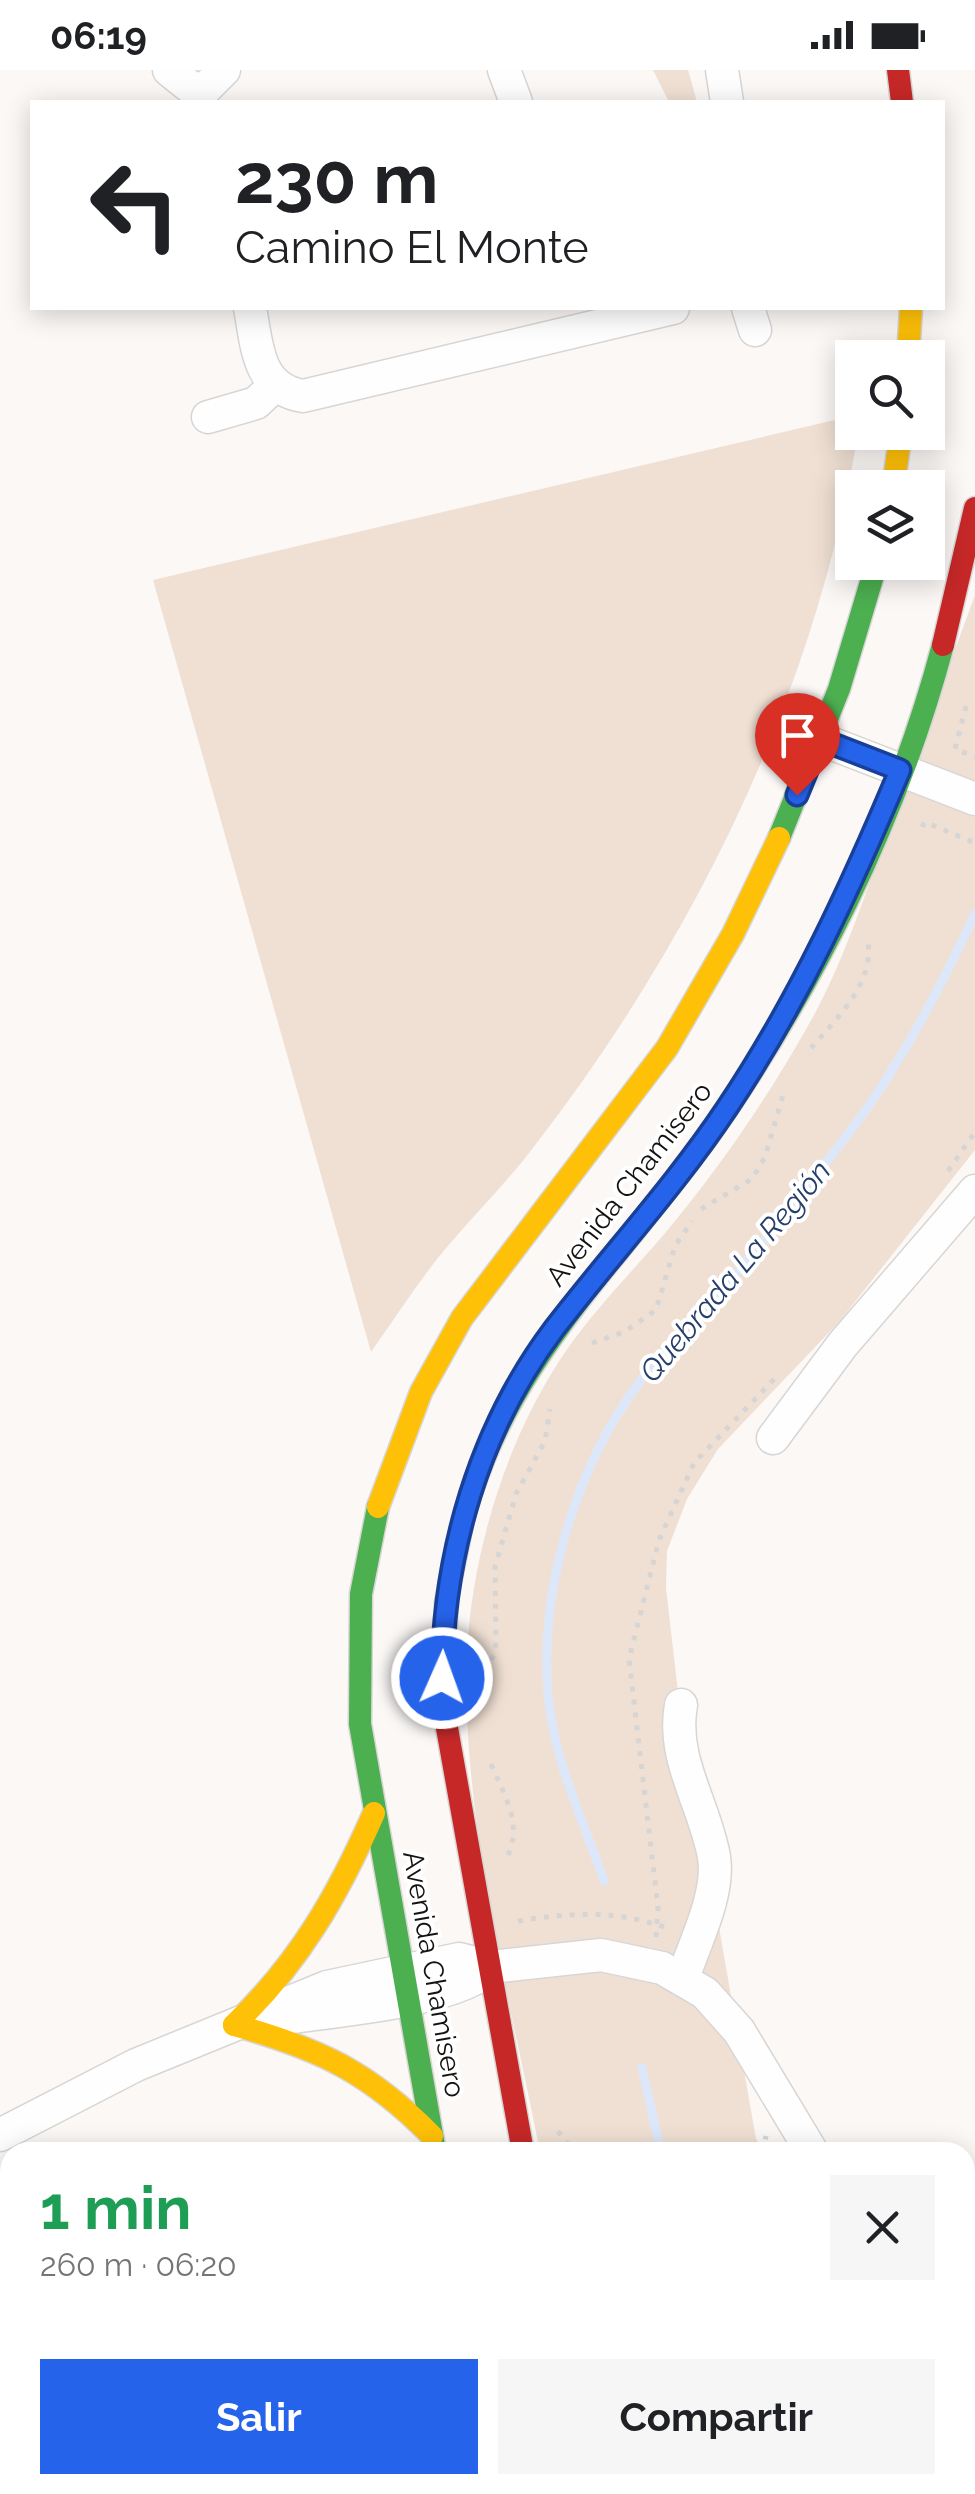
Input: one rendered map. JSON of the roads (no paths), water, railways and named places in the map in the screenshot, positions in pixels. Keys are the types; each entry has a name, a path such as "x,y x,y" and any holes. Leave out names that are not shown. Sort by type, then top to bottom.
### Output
{"street":[{"path":"169,70 189,86 209,88"},
{"path":"504,70 515,100"},
{"path":"722,70 727,100"},
{"path":"898,70 902,100"},
{"path":"250,310 262,367 274,385 303,396 665,310"},
{"path":"909,340 911,310"},
{"path":"208,417 256,403 274,385"},
{"name":"Avenida Chamisero","path":"521,2142 503,1965 454,1778 442,1678 449,1587 480,1465 508,1403 553,1331 692,1159 764,1050 827,935 900,770 946,634 975,508"},
{"name":"Avenida Chamisero","path":"433,2142 408,1982 362,1758 358,1631 369,1543 396,1447 460,1320 605,1137 684,1021 762,872 820,739 852,653 872,580"},
{"path":"820,739 975,799"},
{"path":"773,1438 842,1344 975,1191"},
{"path":"681,1705 680,1749 714,1858 714,1881 683,1978"},
{"path":"234,2025 282,1981 313,1942 374,1813"},
{"path":"0,2134 136,2066 326,1986 408,1982 458,1959 503,1965 601,1954 640,1961 683,1978 705,1993 740,2030 806,2142"},
{"path":"234,2025 352,2064 397,2098 431,2142"}],"waterway":[{"name":"Quebrada La Región","path":"604,1881 562,1766 548,1693 549,1617 555,1578 576,1502 608,1430 641,1380 771,1231 880,1088 931,1003 975,914"},
{"name":"Quebrada La Región","path":"642,2068 659,2142"}]}
